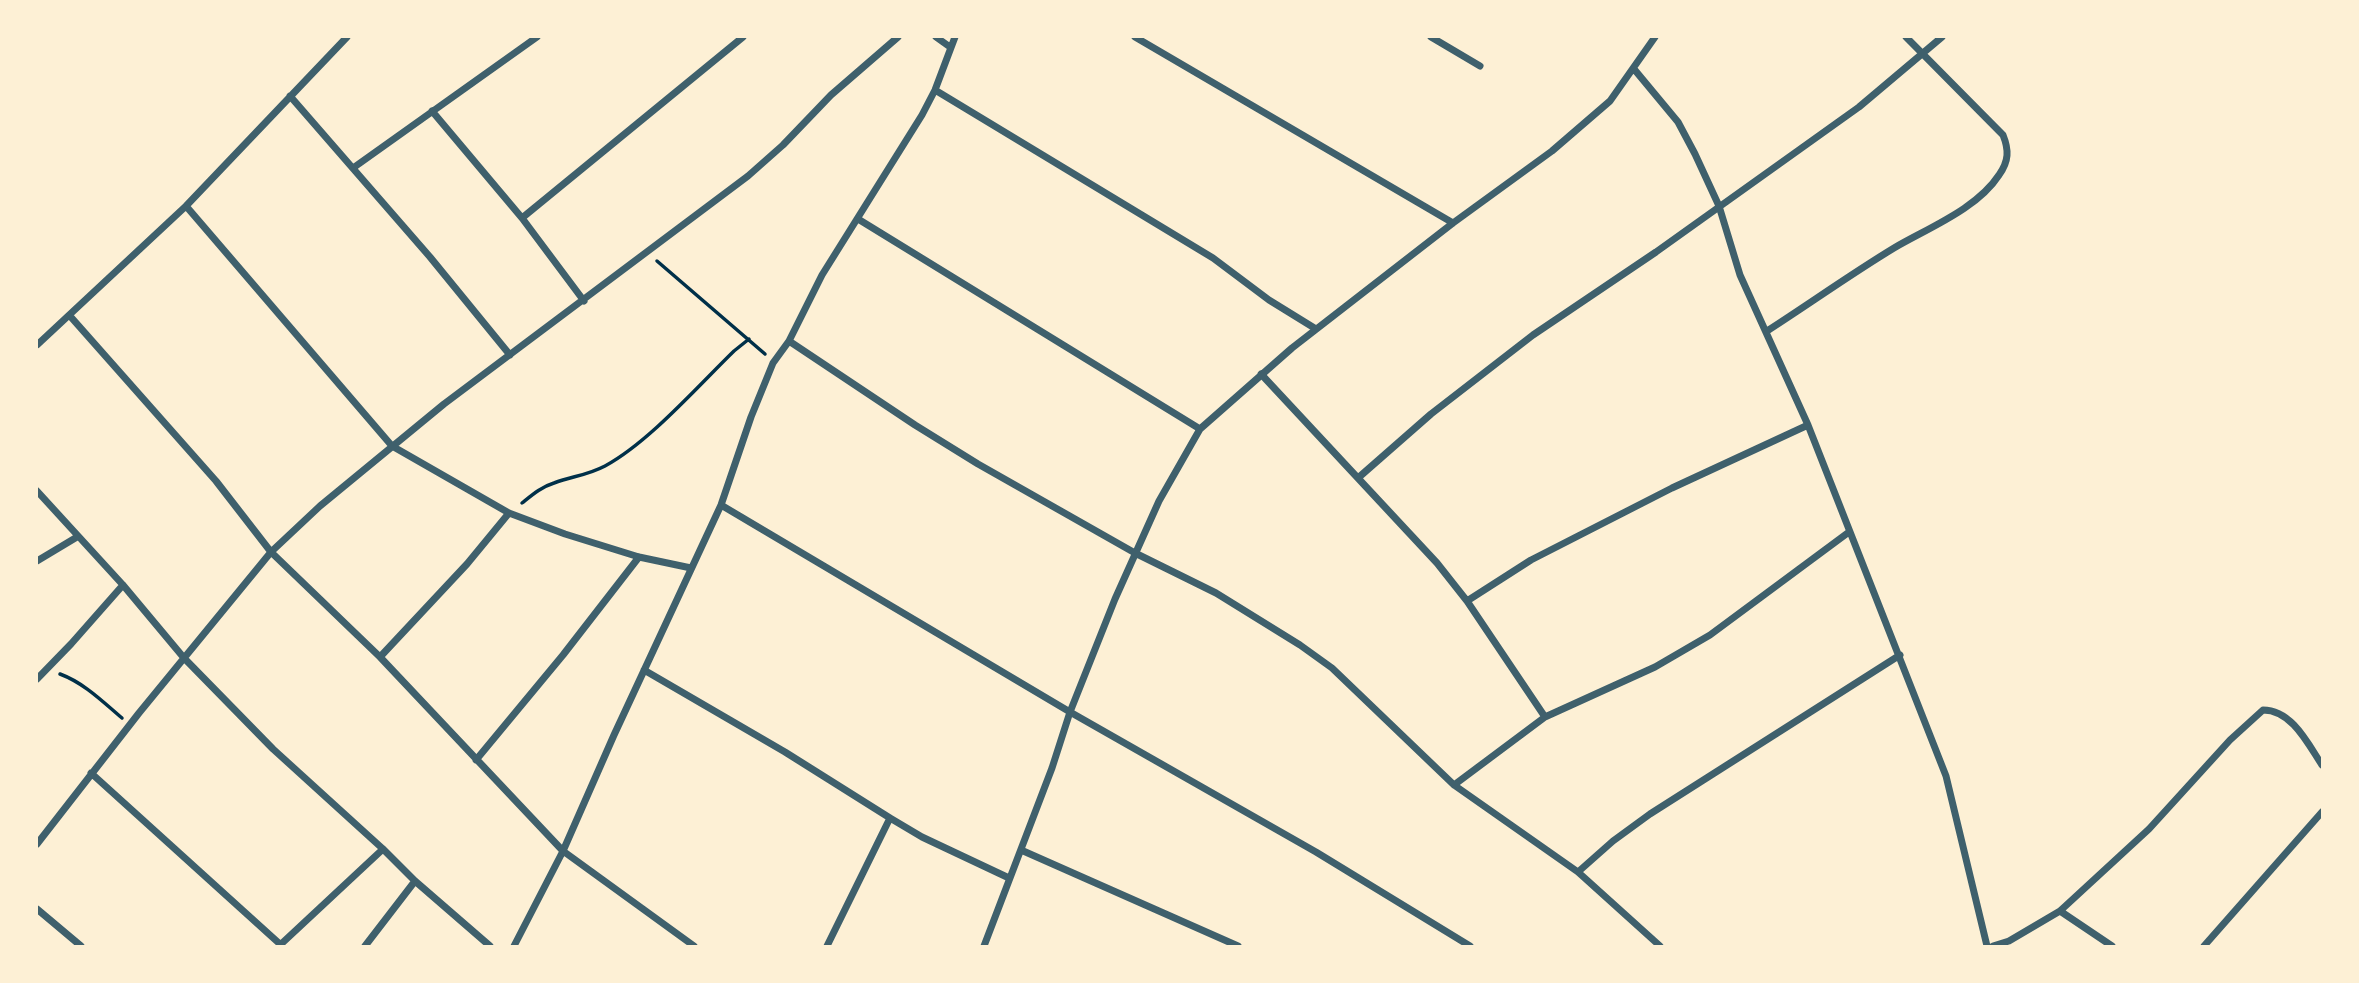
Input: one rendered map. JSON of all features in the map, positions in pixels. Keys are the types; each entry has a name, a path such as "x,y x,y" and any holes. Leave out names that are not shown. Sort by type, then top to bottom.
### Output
{"street":[{"path":"37,345 186,206 347,37"},
{"path":"353,168 537,37"},
{"path":"522,218 743,37"},
{"path":"37,844 130,724 271,552 320,506 392,446 767,160 831,94 898,37"},
{"path":"936,37 950,47"},
{"path":"514,946 563,851 720,505 751,417 774,363 789,341 822,275 935,90 955,37"},
{"path":"1135,37 1453,223"},
{"path":"1431,37 1480,66"},
{"path":"985,946 1070,712 1135,553 1158,502 1200,429 1261,374 1316,330 1453,223 1562,143 1610,101 1655,37"},
{"path":"1767,331 1984,193 2006,162 2008,149 2003,135 1906,37"},
{"path":"1358,478 1431,414 1533,335 1859,107 1942,37"},
{"path":"1634,69 1678,122 1719,206 1740,275 1808,425 1946,776 1987,946"},
{"path":"935,90 1213,257 1269,300 1316,330"},
{"path":"290,96 510,355"},
{"path":"432,111 522,218 583,301"},
{"path":"186,206 392,446 509,513 639,557 691,568"},
{"path":"858,219 1200,429"},
{"path":"70,316 216,481 271,552 380,657 563,851 694,946"},
{"path":"789,341 925,432 1135,553 1249,612 1332,668 1454,785 1578,872 1660,946"},
{"path":"1261,374 1405,527 1467,601 1545,717"},
{"path":"1467,601 1531,560 1672,488 1808,425"},
{"path":"37,491 184,658 273,749 489,946"},
{"path":"720,505 1070,712 1316,852 1470,946"},
{"path":"380,657 467,564 509,513"},
{"path":"1454,785 1545,717 1655,667 1710,635 1849,532"},
{"path":"37,561 77,537"},
{"path":"476,760 639,557"},
{"path":"39,677 122,585"},
{"path":"1578,872 1613,841 1660,807 1855,681 1900,655"},
{"path":"644,670 794,757 922,837 1009,878"},
{"path":"1993,946 2009,941 2060,911 2149,829 2230,740 2263,710 2283,715 2322,765"},
{"path":"91,774 280,945 383,849"},
{"path":"2204,946 2322,812"},
{"path":"827,946 890,818"},
{"path":"1021,849 1238,946"},
{"path":"365,946 415,881"},
{"path":"37,909 81,946"},
{"path":"2060,911 2112,946"}],"path":[{"path":"648,252 664,269 774,363"},
{"path":"509,513 539,489 606,466 634,446 749,339"},
{"path":"39,677 59,674 73,679 130,724"}]}
